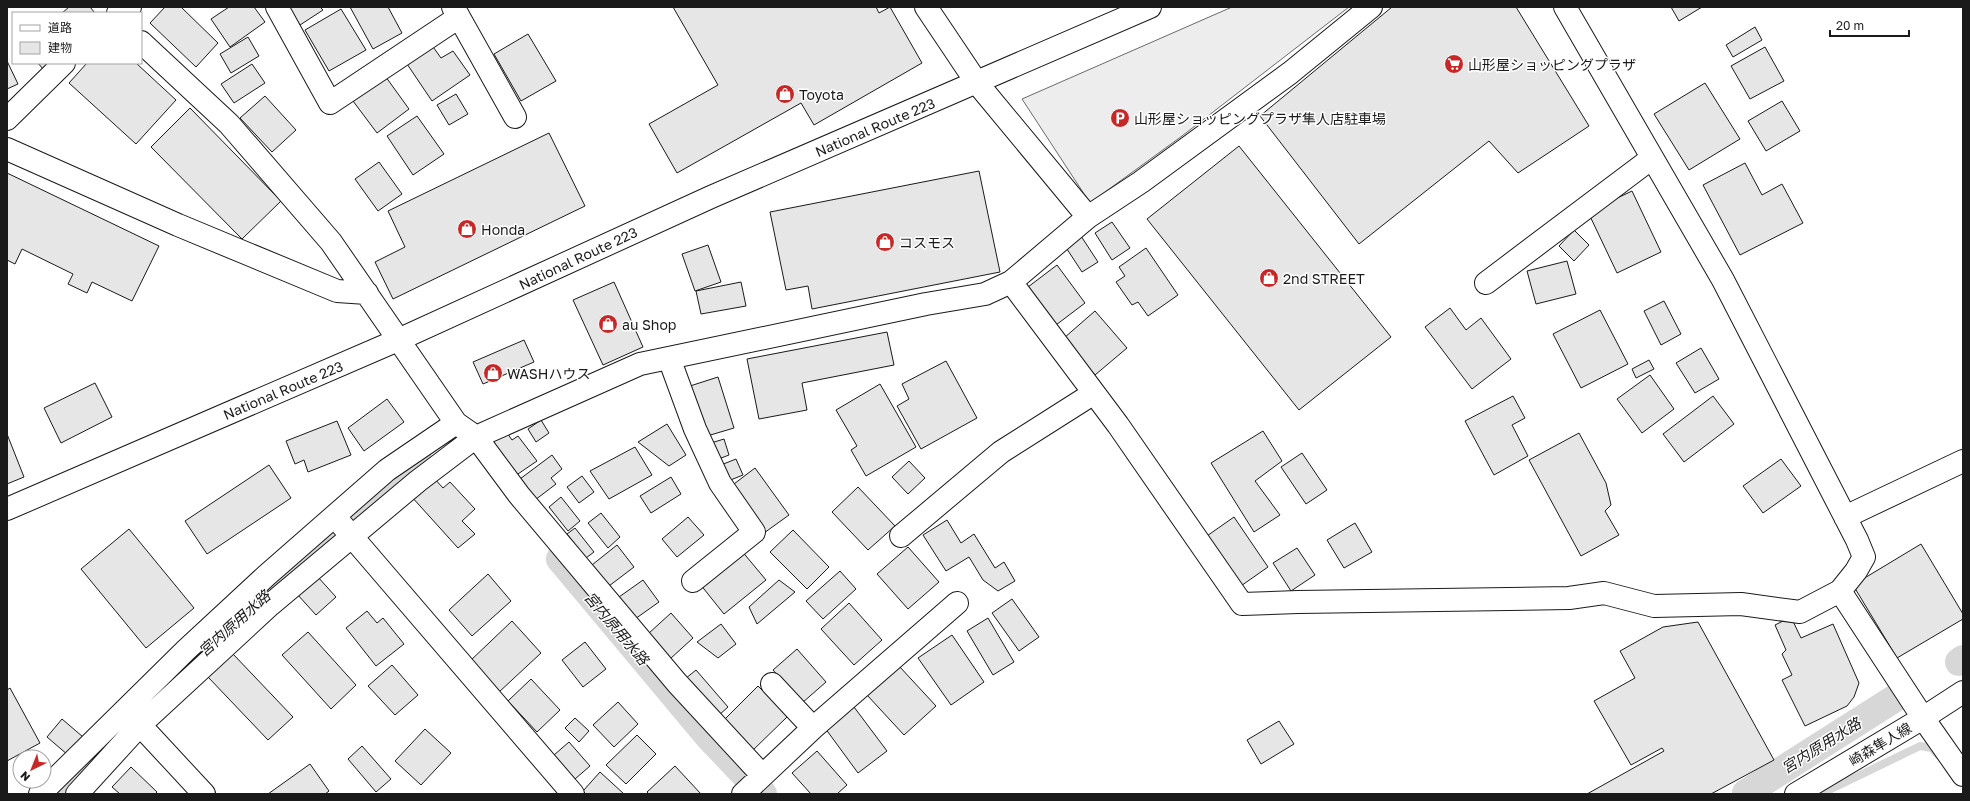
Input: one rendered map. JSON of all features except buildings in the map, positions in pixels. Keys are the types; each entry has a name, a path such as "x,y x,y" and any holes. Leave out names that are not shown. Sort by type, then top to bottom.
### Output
{"main road":[{"path":"120,12 130,7"},
{"path":"277,7 330,103 456,12 515,117"},
{"path":"926,7 977,83 1088,217"},
{"name":"National Route 223","path":"7,509 398,340 711,197 1150,7"},
{"path":"77,794 140,725 270,605 418,481 476,437 640,364 926,304 985,294 1012,282 1088,217 1141,182 1290,73 1372,7"},
{"path":"1012,282 1094,393 1242,604 1569,598 1604,593 1654,606 1741,604 1800,612 1840,591 1856,571 1864,557 1857,540 1723,280 1565,7"},
{"path":"142,43 229,124 331,242 367,292 456,424 476,437 519,495 677,683 762,775"},
{"path":"7,119 63,64"},
{"path":"7,149 178,225 337,291 367,292"},
{"path":"1486,283 1652,158"},
{"path":"669,358 695,429 720,483 754,532 693,581"},
{"path":"901,536 1001,452 1094,393"},
{"path":"40,794 186,650 334,516 387,470 456,424"},
{"path":"1845,517 1963,461"},
{"path":"334,516 573,794"},
{"path":"1840,591 1923,718 1963,775"},
{"path":"744,794 762,775 813,728 957,603"},
{"path":"772,684 813,728"},
{"name":"崎森隼人線","path":"1796,794 1923,718 1963,692"},
{"path":"140,725 204,794"}],"shaded area":[{"name":"山形屋ショッピングプラザ隼人店駐車場","path":"1232,7 1349,7 1182,136 1090,203 1022,99"}],"waterway":[{"name":"宮内原用水路","path":"58,794 165,686 248,609 321,544 420,463"},
{"name":"宮内原用水路","path":"560,559 708,736 763,794"},
{"name":"宮内原用水路","path":"1959,662 1963,659"},
{"name":"宮内原用水路","path":"1746,793 1897,697"},
{"path":"1821,794 1920,746 1932,748 1938,755"}],"place":[{"name":"山形屋ショッピングプラザ","path":"1454,64"},
{"name":"Toyota","path":"785,94"},
{"name":"山形屋ショッピングプラザ隼人店駐車場","path":"1120,118"},
{"name":"Honda","path":"467,229"},
{"name":"コスモス","path":"885,242"},
{"name":"2nd STREET","path":"1269,278"},
{"name":"au Shop","path":"608,324"},
{"name":"WASHハウス","path":"493,373"}]}
